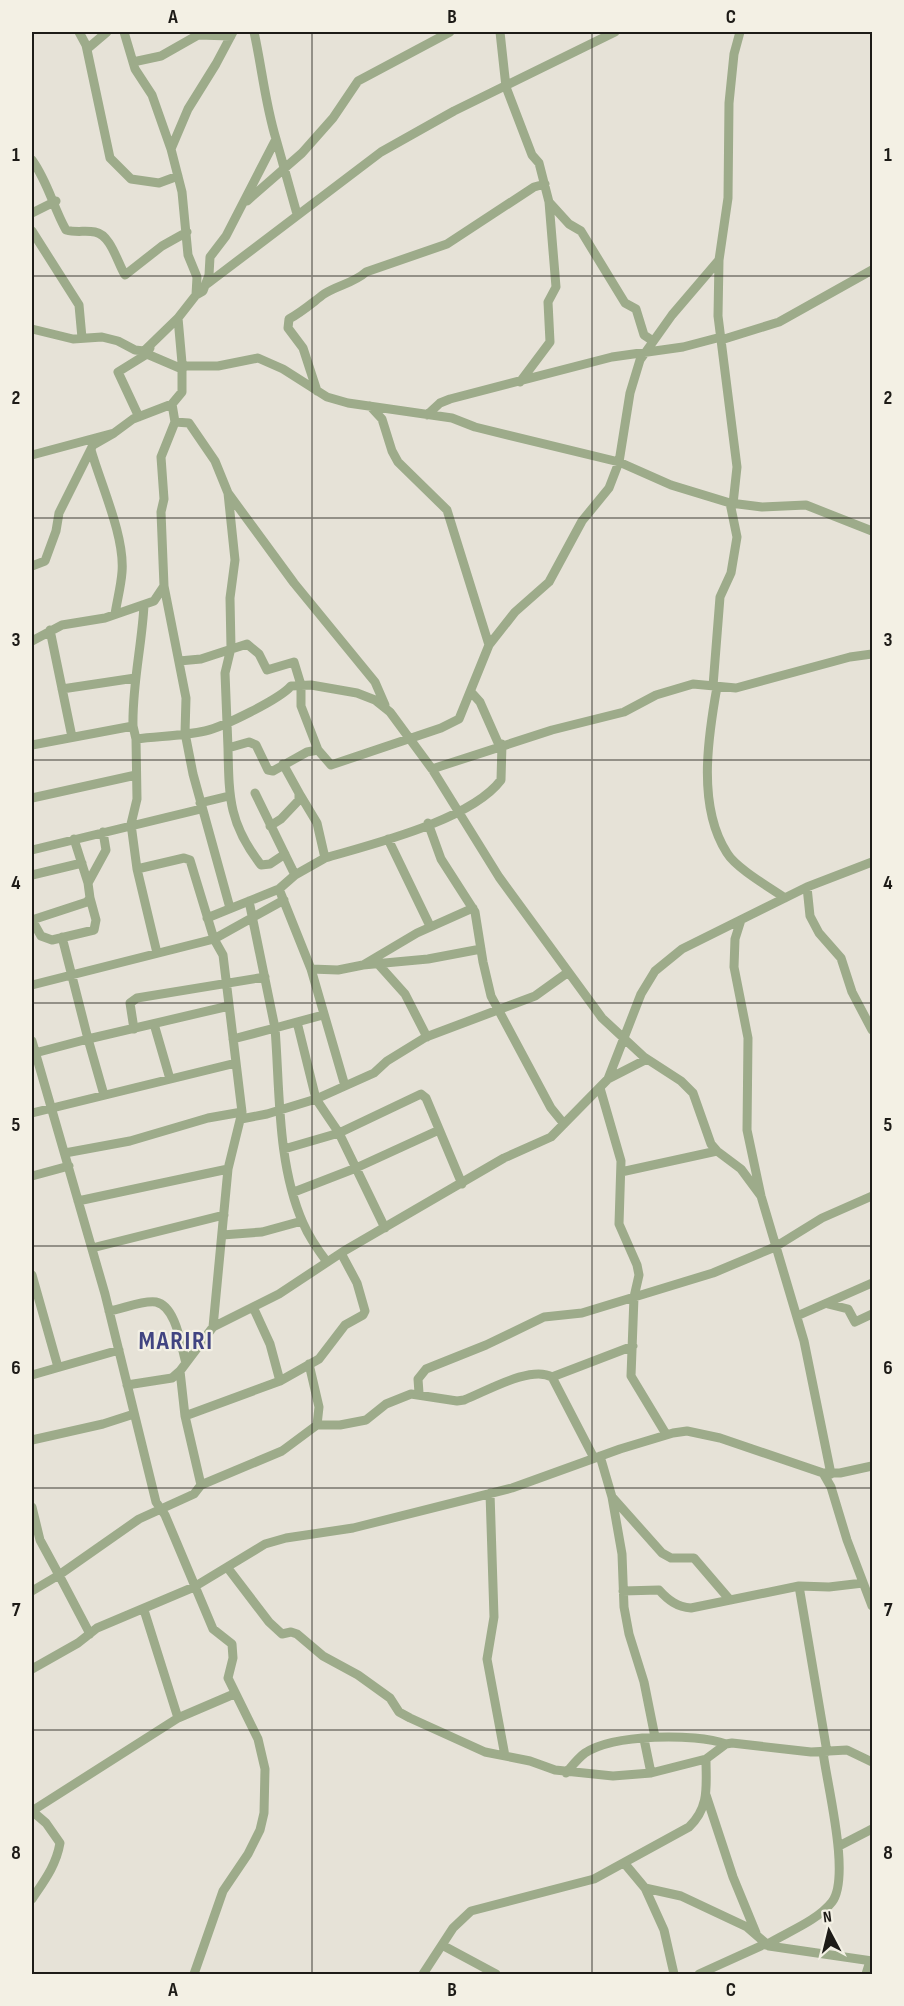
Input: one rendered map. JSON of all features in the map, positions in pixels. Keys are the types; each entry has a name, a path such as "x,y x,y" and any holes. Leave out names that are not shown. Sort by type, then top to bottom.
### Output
{"street":[{"path":"79,32 87,49 110,158 131,179 159,183 177,176"},
{"path":"87,49 107,32"},
{"path":"124,32 140,81 152,95 171,149 187,232 188,255 197,277 196,295"},
{"path":"254,32 262,65 265,104 286,168 297,214"},
{"path":"245,202 286,168 333,118 358,81 450,32"},
{"path":"500,32 506,87 532,155 539,163 549,202 556,287 548,302 550,342 520,382"},
{"path":"139,417 118,372 149,350 207,284 361,166 404,138 615,32"},
{"path":"740,32 734,54 729,102 728,198 719,260 718,316 737,467 732,503 737,537 730,573 721,589 715,686 707,759 710,803 727,854 808,907"},
{"path":"133,62 161,57 198,35 232,34"},
{"path":"171,149 188,109 232,34"},
{"path":"207,284 210,257 226,236 276,139"},
{"path":"32,160 56,201 56,212 66,230 78,234 95,232 107,238 124,275 162,246 187,232"},
{"path":"318,392 303,348 288,328 290,319 310,308 325,294 366,272 447,244 534,188 545,184"},
{"path":"32,213 56,201"},
{"path":"549,202 569,224 581,231 603,272 625,303 636,309 644,335 653,341"},
{"path":"32,231 79,305 82,338"},
{"path":"179,661 201,659 247,644 259,654 267,670 294,662 301,685 301,706 318,750 331,765 441,728 459,718 489,645 515,612 549,582 582,521 609,488 619,462 634,377 646,351 719,260"},
{"path":"427,415 440,403 646,351 683,347 721,339 779,321 873,270"},
{"path":"32,566 45,561 56,531 59,513 93,445 139,417 172,404 182,392 183,368 177,318"},
{"path":"32,329 73,339 102,337 118,341 135,350 149,350 183,368 218,366 258,358 283,369 318,392 348,403 452,418 475,427 619,462 671,485 732,503 762,507 806,505 873,531"},
{"path":"172,404 175,422 161,457 164,499 161,524 164,586 186,698 185,733 201,806 230,908"},
{"path":"370,406 382,419 398,462 447,510 489,645"},
{"path":"175,422 189,423 215,461 228,493 294,583 375,682 386,708 432,769 499,877 567,973 602,1018 647,1059 681,1081 693,1093 717,1151 741,1169 761,1196"},
{"path":"32,455 114,433"},
{"path":"90,450 108,507 118,529 122,571 115,614"},
{"path":"228,493 235,560 230,598 231,648 225,674 229,796 237,828 261,865 270,864 285,854"},
{"path":"32,641 50,630 73,622 115,614 144,605 154,600 164,586"},
{"path":"144,605 135,678 133,726 136,739 136,799 131,824 137,869 156,953"},
{"path":"50,630 72,737"},
{"path":"432,769 500,745 584,720 624,712 656,695 693,684 736,688 850,657 873,654"},
{"path":"62,689 135,678"},
{"path":"136,739 208,731 277,698 291,686 301,685 357,693 375,699 386,708"},
{"path":"207,918 279,889 295,875 325,858 428,824 458,812 485,797 501,780 500,745 480,702 471,692"},
{"path":"32,745 133,726"},
{"path":"228,748 249,742 256,745 268,770 273,771 307,752 318,750"},
{"path":"283,764 317,823 325,858"},
{"path":"32,798 136,775"},
{"path":"255,794 295,875"},
{"path":"270,826 292,809 298,801 299,794"},
{"path":"32,850 201,806 229,796"},
{"path":"428,824 441,859 473,908 488,987 541,1089 564,1124"},
{"path":"88,883 106,850 103,832"},
{"path":"74,839 88,883 96,920 94,930 52,940 41,936 32,920 87,902 90,898"},
{"path":"388,839 430,926"},
{"path":"137,869 184,858 190,860 214,939 223,956 241,1115 228,1169 213,1327"},
{"path":"127,1385 160,1382 180,1371 213,1327 279,1294 341,1253 504,1158 551,1137 608,1079 641,994 655,971 682,950 788,896 873,862"},
{"path":"32,874 82,863"},
{"path":"807,887 808,907 819,933 841,958 852,992 873,1030"},
{"path":"279,889 311,969 345,1086"},
{"path":"32,985 214,939 284,900"},
{"path":"249,901 275,1028 285,1149 294,1192 302,1221 327,1262"},
{"path":"363,965 430,926 473,908"},
{"path":"741,920 735,939 734,967 748,1038 747,1130 761,1196 797,1316 827,1473 863,1583 872,1601"},
{"path":"62,937 70,976 104,1095"},
{"path":"311,969 344,969 363,965 379,965 481,949"},
{"path":"379,965 405,994 427,1037"},
{"path":"65,1153 130,1141 208,1118 282,1110 316,1099 374,1073 387,1061 427,1037 535,996 567,973"},
{"path":"134,1029 129,1010 130,1003 137,998 265,977"},
{"path":"194,1974 223,1891 248,1854 260,1830 264,1813 265,1769 258,1739 228,1678 233,1658 232,1644 213,1629 156,1502 92,1248 33,1049 134,1029 229,1006"},
{"path":"233,1039 323,1015"},
{"path":"297,1022 316,1099 339,1133 385,1228"},
{"path":"154,1024 170,1079"},
{"path":"608,1079 647,1059"},
{"path":"32,1113 236,1063"},
{"path":"600,1088 621,1172 618,1214 623,1238 637,1265 639,1275 634,1297 632,1380 666,1434"},
{"path":"285,1149 339,1133 421,1094 426,1098 462,1184"},
{"path":"294,1192 356,1168 439,1130"},
{"path":"621,1172 717,1151"},
{"path":"32,1176 69,1166"},
{"path":"78,1201 228,1169"},
{"path":"419,1393 418,1379 426,1369 486,1345 544,1317 582,1313 713,1273 775,1247 822,1218 873,1196"},
{"path":"92,1248 224,1215"},
{"path":"222,1235 262,1232 302,1221"},
{"path":"185,1416 280,1381 319,1359 345,1326 363,1315 365,1311 357,1283 341,1253"},
{"path":"32,1275 36,1306 58,1367"},
{"path":"797,1316 873,1283"},
{"path":"109,1311 154,1302 164,1305 171,1316 186,1363"},
{"path":"828,1304 848,1309 855,1323 873,1314"},
{"path":"253,1307 270,1344 280,1381"},
{"path":"32,1591 139,1519 162,1511 194,1494 201,1485 282,1450 317,1425 340,1425 366,1420 399,1397 419,1393 457,1401 535,1372 552,1377 633,1346"},
{"path":"32,1375 119,1350"},
{"path":"309,1364 320,1407 317,1425"},
{"path":"180,1371 185,1416 201,1485"},
{"path":"552,1377 597,1457 612,1497 622,1554 623,1591 629,1634 644,1682 655,1737"},
{"path":"32,1440 103,1424 134,1414"},
{"path":"32,1669 78,1643 97,1628 194,1587 265,1544 286,1538 352,1528 490,1493 666,1434 687,1431 720,1438 827,1473 873,1466"},
{"path":"490,1493 494,1617 487,1659 505,1756"},
{"path":"612,1497 662,1553 671,1558 694,1558 730,1600"},
{"path":"32,1506 36,1543 59,1575 90,1634"},
{"path":"227,1567 269,1622 282,1634 291,1632 297,1634 323,1656 358,1675 390,1698 399,1712 485,1752 566,1773 613,1776 651,1773 706,1759 726,1743"},
{"path":"623,1591 659,1590 682,1607 706,1606 799,1586 829,1587 863,1583"},
{"path":"699,1974 766,1944 822,1912 832,1902 839,1888 839,1846 799,1586"},
{"path":"144,1610 178,1718"},
{"path":"32,1899 51,1872 60,1843 46,1823 32,1811 178,1718 234,1694"},
{"path":"566,1773 593,1749 655,1737 700,1737 726,1743 825,1752 847,1750 873,1762"},
{"path":"644,1739 651,1773"},
{"path":"423,1974 453,1928 471,1911 572,1886 625,1864 689,1827 700,1817 706,1795 706,1759"},
{"path":"706,1795 733,1877 758,1936"},
{"path":"839,1846 873,1829"},
{"path":"625,1864 645,1888 658,1912 674,1974"},
{"path":"645,1888 681,1896 747,1927 766,1944 871,1961 866,1974"},
{"path":"442,1945 496,1974"}],"district":[{"name":"MARIRI","path":"176,1341"}]}
